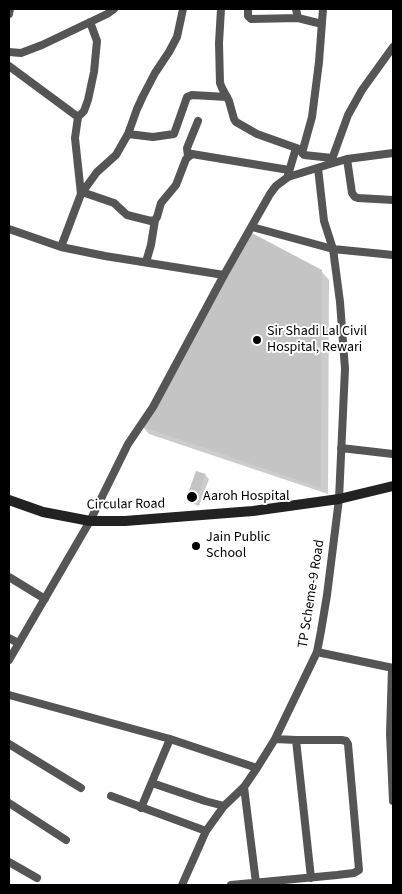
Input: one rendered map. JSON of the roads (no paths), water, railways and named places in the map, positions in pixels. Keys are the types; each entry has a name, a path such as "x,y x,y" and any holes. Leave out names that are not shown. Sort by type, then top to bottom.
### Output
{"main road":[{"name":"Circular Road","path":"9,500 43,512 90,521 125,521 253,511 339,499 393,486"}],"street":[{"path":"9,14 10,9"},
{"path":"9,52 21,53 42,45 114,9"},
{"path":"61,247 81,193 97,172 116,155 128,134 143,96 177,37 184,9"},
{"path":"221,9 219,42 220,83 236,122 257,134 299,149 304,155 331,161 393,153"},
{"path":"248,9 248,16 252,19 298,18 322,24"},
{"path":"296,9 298,18"},
{"path":"9,660 90,521 128,444 153,406 270,194 288,173 312,117 323,9"},
{"path":"81,193 75,138 78,117 84,110 88,100 94,72 97,41 90,22"},
{"path":"188,156 194,154 288,173 318,168 331,161 348,115 362,90 393,47"},
{"path":"9,66 78,117"},
{"path":"128,134 153,137 174,134 187,97 192,95 227,97"},
{"path":"146,262 155,220 161,203 176,185 188,156 188,148 198,121"},
{"path":"347,160 352,193 355,197 393,200"},
{"name":"TP Scheme-9 Road","path":"182,885 206,831 224,806 244,786 258,768 276,739 317,652 327,595 339,499 345,369 340,302 333,249 324,221 318,168"},
{"path":"81,193 114,203 127,216 151,221 155,220"},
{"path":"252,227 333,249 393,255"},
{"path":"9,229 61,247 224,275"},
{"path":"341,448 393,454"},
{"path":"9,577 45,598"},
{"path":"9,638 18,643"},
{"path":"317,652 392,668 390,734 393,801"},
{"path":"9,695 170,739 258,768"},
{"path":"141,808 170,739"},
{"path":"230,885 337,875 357,872 359,867 348,744 346,741 276,739"},
{"path":"296,740 311,878"},
{"path":"9,744 81,788"},
{"path":"152,782 224,806"},
{"path":"244,786 256,883"},
{"path":"110,796 206,831"},
{"path":"9,803 66,840"},
{"path":"9,862 37,878"},
{"path":"337,875 338,885"}],"place":[{"name":"Sir Shadi Lal Civil Hospital, Rewari","path":"257,340"},
{"name":"Aaroh Hospital","path":"192,497"},
{"name":"Jain Public School","path":"196,546"}]}
